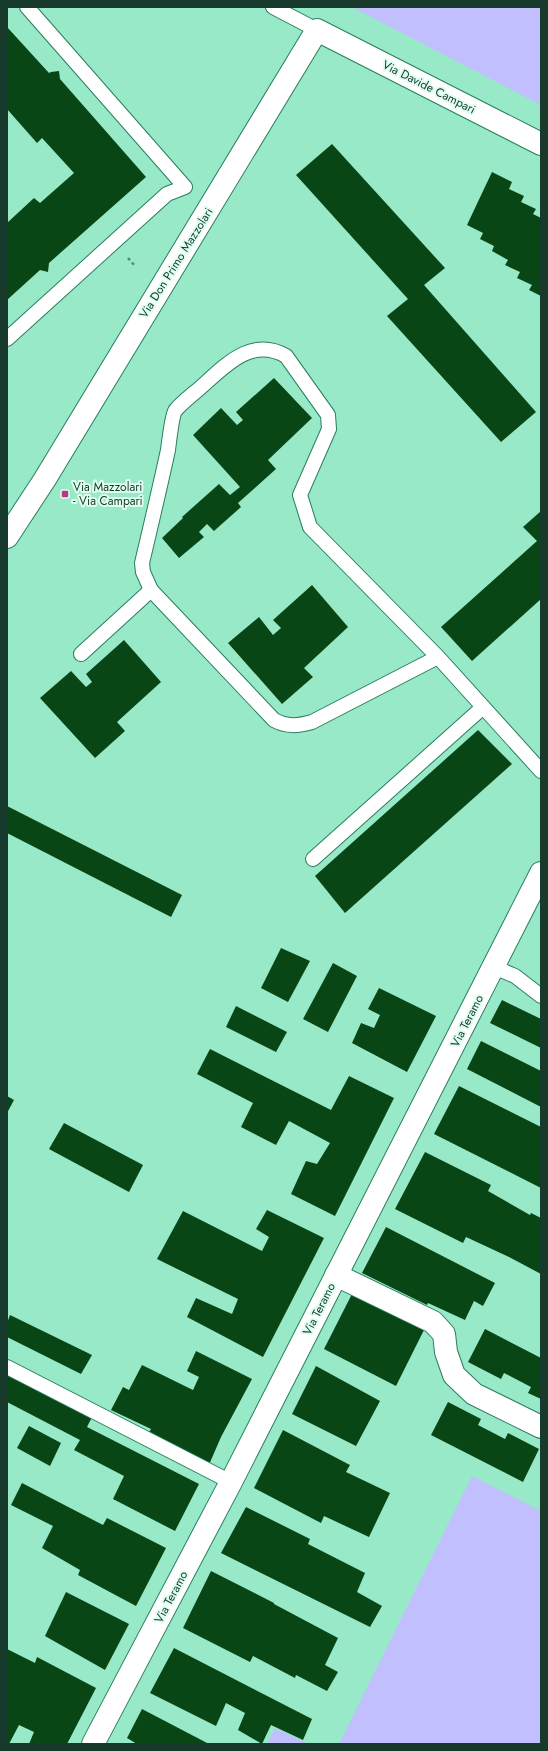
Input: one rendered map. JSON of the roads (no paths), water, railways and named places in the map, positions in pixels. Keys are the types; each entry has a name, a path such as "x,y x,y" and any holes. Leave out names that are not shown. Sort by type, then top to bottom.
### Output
{"street":[{"name":"Via Davide Campari","path":"317,30 541,144"},
{"name":"Via Don Primo Mazzolari","path":"8,532 45,479 317,30"},
{"name":"Via Teramo","path":"93,1744 231,1482 541,873"},
{"path":"336,1275 433,1322 444,1334 446,1352 454,1374 474,1394 541,1427"}],"lane":[{"path":"7,339 167,194 185,187 27,7"},
{"path":"273,7 317,30"},
{"path":"438,657 312,722 293,726 282,725 274,720 151,590 146,581 142,563 167,455 175,411 220,370 244,354 256,349 278,351 286,356 328,415 329,429 300,495 310,527 438,657 482,708 541,771"},
{"path":"81,654 151,590"},
{"path":"313,859 482,708"},
{"path":"494,967 515,976 541,996"},
{"path":"7,1367 231,1482"}],"place":[{"name":"Via Mazzolari - Via Campari","path":"65,494"}]}
